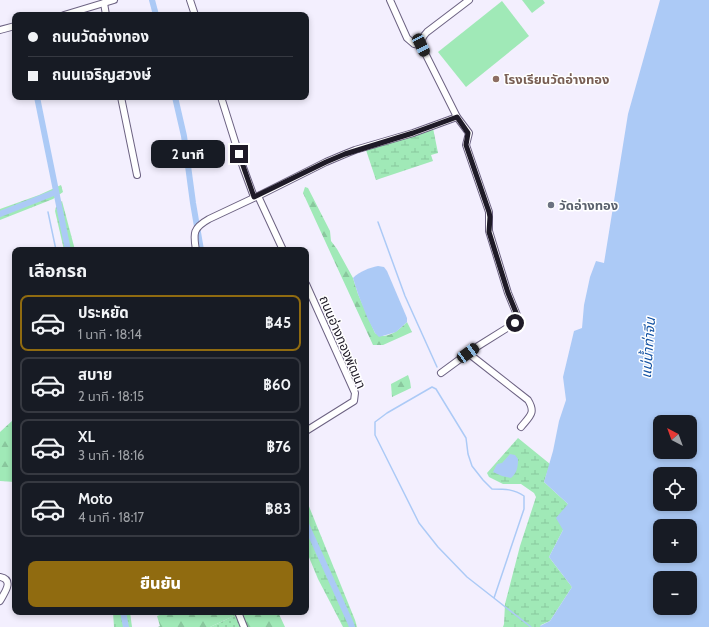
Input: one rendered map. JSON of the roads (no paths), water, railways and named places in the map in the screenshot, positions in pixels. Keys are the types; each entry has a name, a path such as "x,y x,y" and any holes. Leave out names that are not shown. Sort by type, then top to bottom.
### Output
{"street":[{"path":"74,12 114,0"},
{"path":"190,0 194,12"},
{"path":"390,0 407,38 414,44 421,45"},
{"path":"441,373 468,353 515,323 517,320 517,315 508,293 489,232 489,212 466,145 468,133 457,117 421,45 423,37 427,32 469,0"},
{"path":"104,3 106,12"},
{"path":"0,30 12,27"},
{"path":"122,100 137,175"},
{"path":"222,100 243,167 282,247"},
{"path":"195,247 194,231 199,225 256,196 345,154 413,133 457,117"},
{"name":"ถนนอ่างทองพัฒนา","path":"309,291 355,392 354,401 309,429"},
{"path":"468,353 528,400 532,406 532,411 521,427"},
{"path":"0,577 7,580 8,583 0,601"},
{"path":"239,615 244,627"}],"water":[{"name":"แม่น้ำท่าจีน","path":"660,0 709,0 709,627 540,627 550,621 572,587 549,557 563,530 556,518 568,504 544,482 553,451 559,421 566,400 563,377 574,331 582,328 584,305 590,277 596,261 604,263 628,114"},
{"path":"378,266 384,267 387,271 407,318 407,322 396,332 379,337 375,333 367,317 353,278 365,270"},
{"path":"510,454 515,455 518,459 515,474 511,478 493,472 497,464 502,463"}],"waterway":[{"path":"152,0 155,12"},
{"path":"38,100 67,247"},
{"path":"176,100 184,136 200,247"},
{"path":"0,214 56,192"},
{"path":"48,212 55,247"},
{"path":"378,222 405,296 437,367"},
{"path":"494,598 524,509 524,496 509,490 492,489 483,480 472,466 468,454 466,438 436,389 432,387 387,413 375,422 375,435 419,523 438,547 467,577 531,627"},
{"path":"309,531 352,627"},
{"path":"124,615 126,627"}],"place":[{"name":"โรงเรียนวัดอ่างทอง","path":"496,79"},
{"name":"วัดอ่างทอง","path":"551,205"}]}
